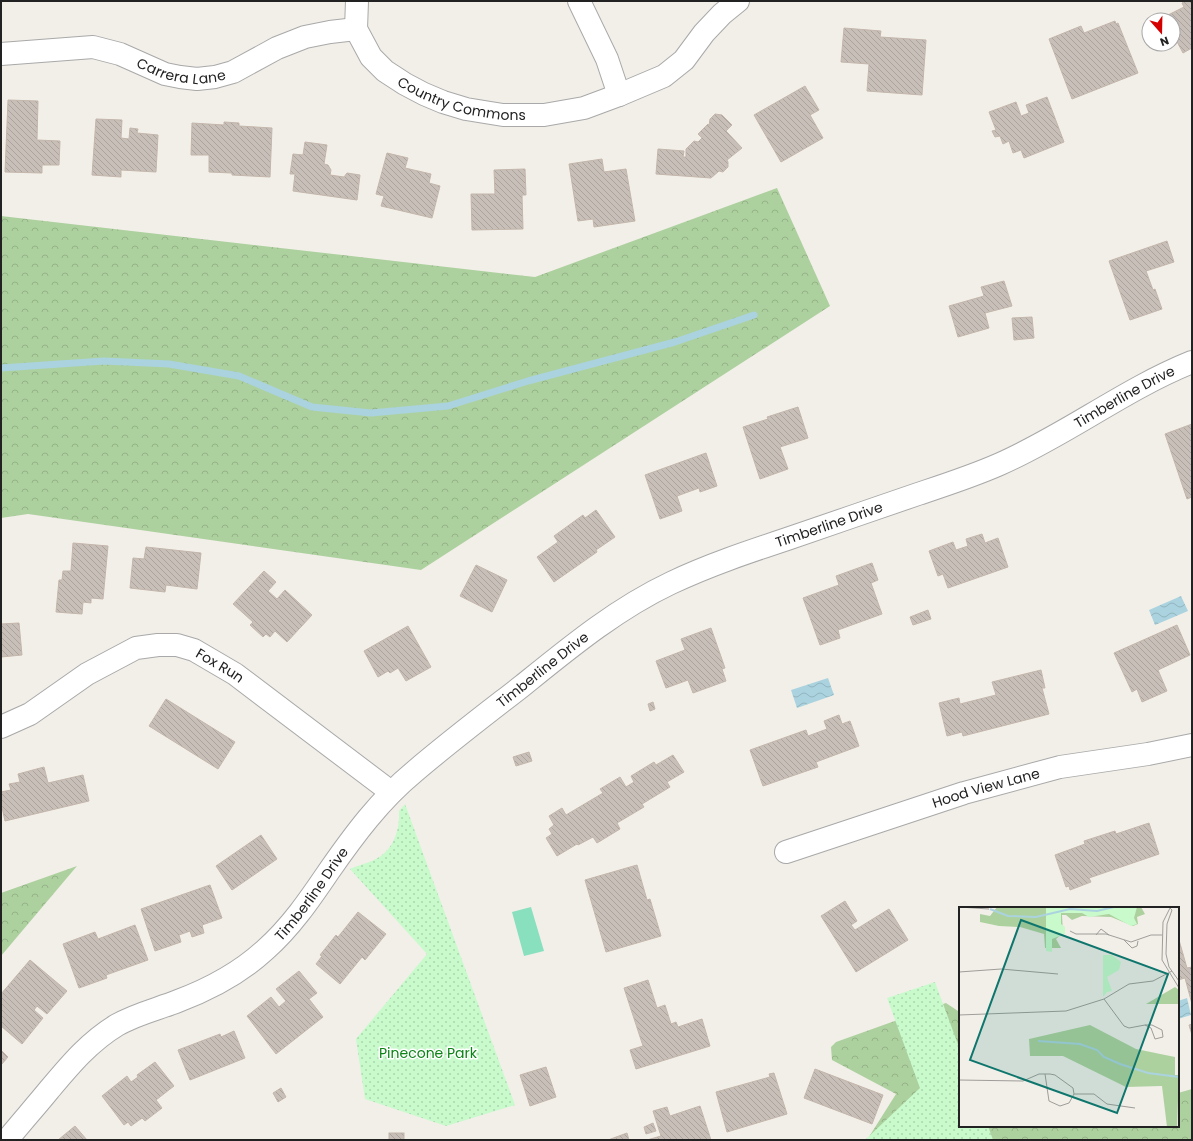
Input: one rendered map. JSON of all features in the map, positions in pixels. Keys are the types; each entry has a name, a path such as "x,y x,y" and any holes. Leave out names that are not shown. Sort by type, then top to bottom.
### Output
{"street":[{"path":"356,29 357,1"},
{"path":"579,1 606,59 619,95"},
{"name":"Country Commons","path":"356,29 371,57 385,71 424,94 466,109 503,115 544,115 584,108 664,76 684,60 704,33 722,14 738,1"},
{"name":"Carrera Lane","path":"1,54 93,47 120,54 165,74 197,79 215,77 233,72 277,48 305,38 330,32 356,29"},
{"name":"Timberline Drive","path":"7,1140 85,1048 121,1023 209,988 234,974 265,950 291,924 363,825 391,792 413,772 572,646 619,612 651,593 684,577 724,561 938,487 999,464 1049,440 1142,385 1192,362"},
{"name":"Fox Run","path":"1,727 30,714 87,674 136,648 158,644 177,645 194,650 235,674 391,792"},
{"path":"1,714 30,714"},
{"name":"Hood View Lane","path":"786,852 964,793 1060,767 1148,754 1192,745"}],"green space":[{"path":"777,188 830,306 421,570 28,514 1,518 1,216 535,277"},
{"name":"Pinecone Park","path":"405,804 515,1105 446,1126 365,1099 356,1039 427,954 350,869 374,860 381,856 391,846 397,833 399,811"},
{"path":"77,866 1,956 1,893"},
{"path":"531,907 544,951 524,956 512,912"},
{"path":"935,982 959,1047 959,1127 988,1127 993,1140 865,1140 920,1088 887,998"},
{"path":"946,1003 959,1013 959,1127 1179,1127 1179,1093 1192,1089 1192,1140 867,1140 896,1094 832,1060 831,1047 836,1042"}],"water":[{"path":"1181,596 1188,611 1155,625 1149,610"},
{"path":"828,678 834,695 797,708 791,690"},
{"path":"1187,998 1191,1015 1179,1019 1179,1001"}],"building":[{"path":"1185,1 1192,1 1192,48 1183,53 1181,49 1181,12 1174,12 1184,7 1182,3"},
{"path":"1115,21 1116,24 1118,23 1138,73 1072,99 1049,39 1081,26 1084,33"},
{"path":"844,28 881,31 880,37 926,40 922,95 867,91 869,64 841,62"},
{"path":"805,86 819,110 810,115 823,138 781,162 754,115"},
{"path":"1047,97 1064,142 1024,158 1021,150 1013,153 1009,141 1003,144 1000,136 995,137 992,131 996,130 989,112 1016,102 1021,116 1029,113 1026,105"},
{"path":"8,100 38,101 37,140 60,141 59,165 42,165 42,173 5,172"},
{"path":"715,114 722,115 732,125 726,131 742,148 727,160 728,167 723,172 719,171 711,178 656,174 658,149 684,151 683,157 686,157 686,149 694,141 698,142 702,138 698,134 708,124 709,126 710,119"},
{"path":"96,119 122,120 121,138 129,139 130,128 138,129 137,133 158,135 156,172 121,170 121,177 92,175"},
{"path":"224,122 239,123 239,126 272,128 270,177 209,172 209,155 191,155 192,123 224,125"},
{"path":"305,142 327,145 324,164 328,165 331,170 330,175 344,177 347,173 360,175 357,200 293,191 295,174 290,174 293,154 303,155"},
{"path":"387,153 408,158 405,168 431,174 429,183 440,186 432,218 381,206 384,196 376,194"},
{"path":"602,159 604,172 626,169 635,221 594,227 593,219 578,221 569,164"},
{"path":"525,169 526,195 522,195 523,229 472,230 471,194 495,194 494,170"},
{"path":"1167,241 1174,262 1146,271 1153,290 1155,289 1162,309 1130,320 1109,261"},
{"path":"1004,281 1012,306 985,313 989,328 958,337 949,306 984,296 981,287"},
{"path":"1032,317 1034,338 1014,340 1012,318"},
{"path":"798,407 808,438 780,447 788,469 760,479 743,427"},
{"path":"1192,424 1192,497 1187,499 1165,434"},
{"path":"706,453 717,486 700,492 699,488 677,496 682,511 660,519 645,475"},
{"path":"596,510 615,537 596,550 597,552 554,582 537,557 558,542 554,536 583,515 585,518"},
{"path":"982,534 985,543 998,538 1008,567 948,588 943,574 938,576 929,551 953,542 956,550 968,546 966,539"},
{"path":"73,543 108,546 103,599 91,598 91,603 83,602 82,614 56,612 59,580 62,580 63,571 71,571"},
{"path":"146,547 201,553 197,589 166,585 165,592 130,588 133,558 144,559"},
{"path":"872,563 878,580 871,583 882,614 838,630 840,638 820,645 803,598 839,585 836,576"},
{"path":"476,565 507,580 492,612 460,596"},
{"path":"264,571 276,582 268,591 277,599 285,590 312,615 287,642 275,631 270,637 266,634 263,637 250,625 253,622 233,604"},
{"path":"928,610 931,619 913,625 910,617"},
{"path":"19,623 22,655 1,657 1,624"},
{"path":"1177,625 1190,655 1158,670 1167,691 1142,702 1137,689 1132,692 1114,653"},
{"path":"408,626 431,667 406,681 398,668 390,673 388,671 378,677 364,651"},
{"path":"711,628 725,668 722,669 726,681 693,693 688,680 666,688 656,661 685,650 681,639"},
{"path":"1041,670 1045,688 1042,688 1049,714 963,736 962,732 947,736 939,703 959,698 960,704 996,695 992,682"},
{"path":"166,699 235,742 218,769 149,726"},
{"path":"653,702 655,709 650,711 648,704"},
{"path":"839,715 842,724 850,721 859,746 816,762 818,767 763,786 750,750 806,730 808,736 827,729 824,721"},
{"path":"529,752 532,761 516,766 513,757"},
{"path":"673,755 684,772 667,782 670,787 642,804 644,807 617,823 620,829 597,843 593,837 578,845 577,844 557,856 546,838 552,834 549,829 554,825 549,816 562,808 566,815 603,793 600,789 620,777 626,787 634,782 631,776 654,762 656,765"},
{"path":"44,767 48,783 83,775 89,801 5,821 1,803 1,792 11,790 9,784 20,782 18,774"},
{"path":"1149,823 1159,854 1089,878 1091,882 1070,890 1069,886 1066,887 1055,855 1085,844 1084,841 1115,831 1116,834"},
{"path":"261,835 277,859 232,890 216,866"},
{"path":"637,865 647,900 650,899 661,936 606,952 585,880"},
{"path":"210,885 222,918 202,925 204,933 192,937 190,931 179,935 181,942 155,951 141,909"},
{"path":"845,901 857,921 851,925 855,930 889,909 908,940 856,972 821,916"},
{"path":"358,912 386,934 365,960 362,957 340,984 316,964 322,956 320,955 336,935 338,937"},
{"path":"135,925 148,960 106,975 107,978 79,988 63,944 95,932 98,939"},
{"path":"1179,940 1187,968 1192,967 1192,1004 1185,978 1179,980"},
{"path":"30,960 67,991 47,1014 37,1006 34,1010 43,1018 22,1044 1,1026 1,994"},
{"path":"299,971 317,993 309,999 323,1017 276,1054 247,1016 271,997 279,1007 286,1001 276,989"},
{"path":"648,980 657,1008 665,1005 671,1024 676,1022 678,1027 702,1019 710,1046 636,1069 630,1050 643,1046 624,988"},
{"path":"1192,1024 1192,1035 1189,1025"},
{"path":"234,1031 245,1058 190,1080 178,1050 220,1034 221,1037"},
{"path":"1,1050 8,1057 1,1065"},
{"path":"155,1062 174,1086 156,1100 162,1108 145,1121 142,1118 131,1126 128,1122 124,1125 102,1096 127,1076 131,1082 138,1077 137,1075"},
{"path":"546,1067 556,1097 530,1106 520,1075"},
{"path":"815,1069 883,1095 872,1124 804,1098"},
{"path":"774,1073 787,1114 727,1132 716,1092 770,1077 769,1074"},
{"path":"281,1088 286,1097 278,1102 273,1093"},
{"path":"700,1106 711,1140 647,1140 661,1136 653,1111 667,1107 670,1116"},
{"path":"653,1123 656,1131 646,1134 644,1127"},
{"path":"75,1126 87,1140 58,1140"},
{"path":"389,1133 404,1133 404,1140 389,1140"},
{"path":"627,1133 629,1140 608,1140"}],"waterway":[{"path":"1,368 104,361 169,364 239,376 312,407 371,413 448,406 528,381 675,342 754,315"}]}
